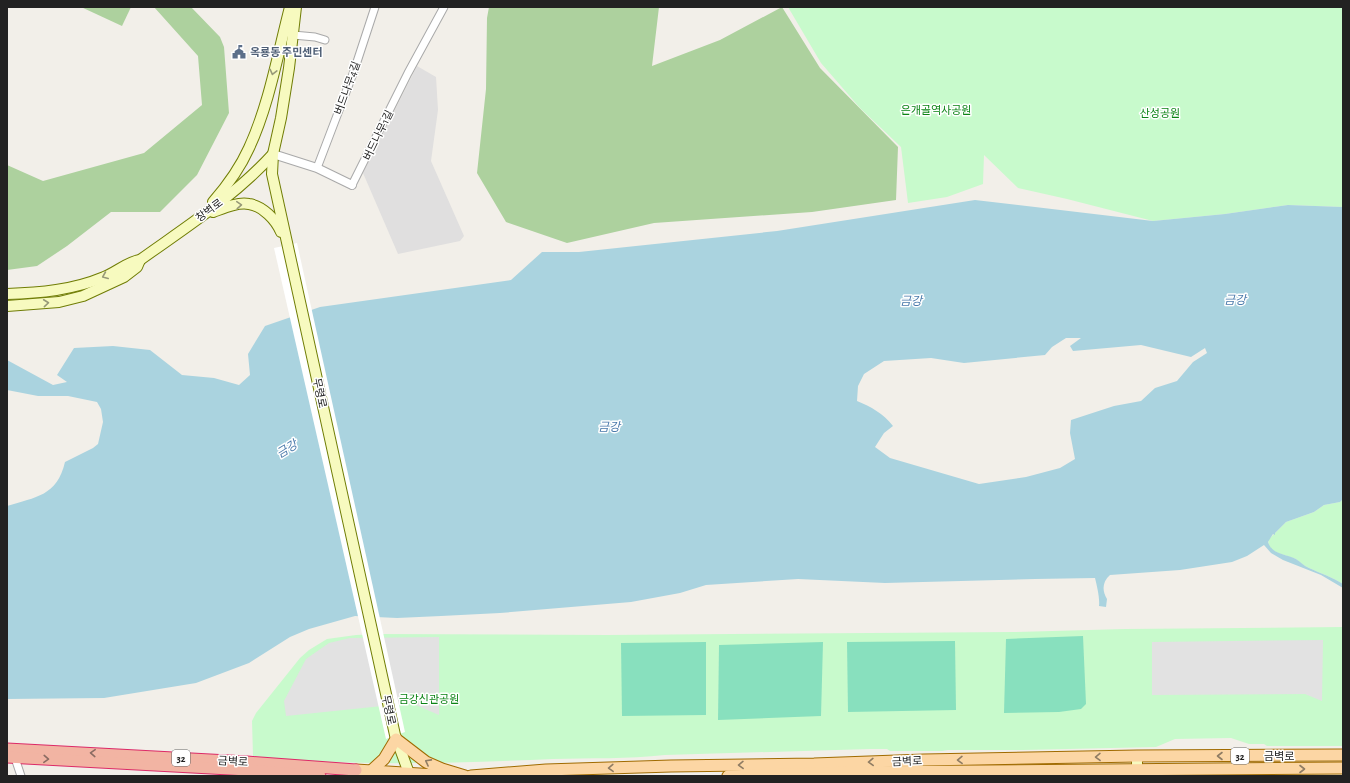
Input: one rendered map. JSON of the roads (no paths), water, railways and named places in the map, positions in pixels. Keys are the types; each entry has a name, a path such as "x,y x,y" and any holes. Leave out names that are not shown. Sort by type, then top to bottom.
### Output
{"highway":[{"name":"금벽로","path":"7,749 247,762 356,770"},
{"name":"금벽로","path":"10,758 248,770 320,776"}],"main road":[{"path":"202,216 237,171 249,148 270,86 290,7"},
{"name":"무령로","path":"296,7 282,110 272,154 272,174 395,737 409,775"},
{"name":"창벽로","path":"7,294 56,291 80,285 103,278 132,261 140,260 220,203 260,168 272,154"},
{"path":"202,216 232,205 250,204 267,212 278,225 287,245"},
{"name":"창벽로","path":"7,306 58,302 83,296 124,277 137,267 140,260"},
{"path":"371,771 384,759 395,737 426,762 465,776"},
{"name":"금벽로","path":"728,776 816,773 1137,756 1343,755"},
{"path":"1137,756 1137,773"},
{"name":"금벽로","path":"471,776 561,769 850,770 879,774 1285,772 1343,768"},
{"name":"금벽로","path":"356,770 409,775 458,776"},
{"path":"816,773 828,776"}],"street":[{"name":"버드나무4길","path":"317,168 354,71 375,7"},
{"name":"버드나무1길","path":"272,154 317,168 352,184 441,8"},
{"path":"293,35 315,37 325,40"},
{"path":"10,758 21,776"}],"water":[{"name":"금강","path":"975,200 1153,221 1225,214 1288,205 1343,207 1343,499 1340,502 1324,505 1314,512 1286,522 1275,533 1275,535 1273,534 1268,542 1276,552 1296,559 1307,567 1330,577 1343,584 1343,588 1321,575 1283,560 1271,553 1264,545 1247,556 1232,562 1180,570 1110,575 1104,584 1104,593 1107,599 1106,607 1099,606 1099,596 1095,578 885,583 798,579 706,585 680,593 631,602 500,613 441,616 397,618 355,616 309,629 290,637 249,663 196,683 104,698 7,699 7,506 36,497 51,488 57,482 65,462 98,444 103,422 101,409 97,402 68,396 38,396 7,390 7,360 53,385 67,382 57,375 74,348 113,346 150,350 182,375 214,378 239,385 250,375 248,354 265,326 320,307 511,280 542,252 579,252 777,231","holes":["1066,338 1081,338 1070,346 1073,351 1141,345 1191,357 1205,348 1207,353 1193,362 1177,381 1155,388 1141,401 1114,406 1071,420 1070,433 1075,459 1060,468 1026,477 979,484 890,458 875,447 884,433 893,426 885,417 857,401 858,386 864,374 884,361 931,358 964,363 1045,355 1052,347"]}],"place":[{"name":"옥룡동 주민센터","path":"239,52"}],"park label":[{"name":"은개골역사공원","path":"936,110"},
{"name":"산성공원","path":"1160,113"},
{"name":"금강신관공원","path":"429,699"}]}
